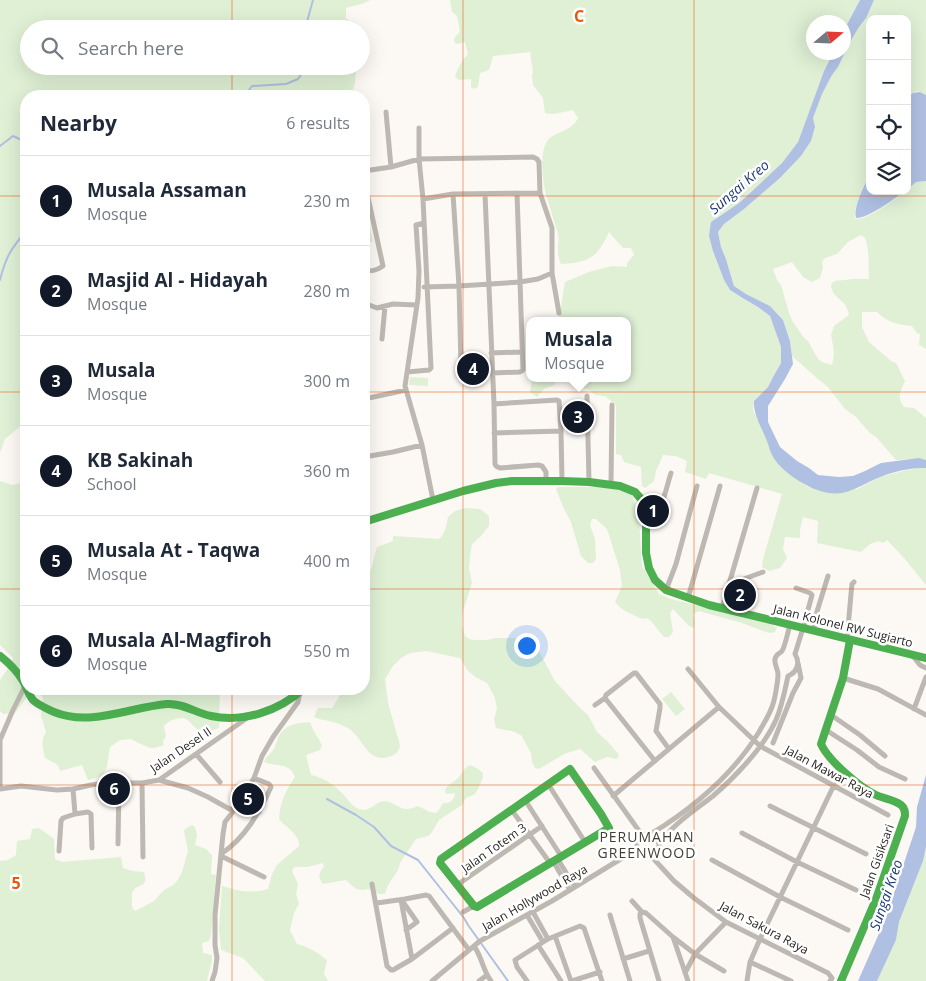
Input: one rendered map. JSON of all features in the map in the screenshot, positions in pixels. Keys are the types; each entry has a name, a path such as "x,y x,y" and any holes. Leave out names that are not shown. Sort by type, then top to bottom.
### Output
{"main road":[{"path":"370,520 462,491 496,483 512,481 562,481 612,484 636,492 642,500 645,510 646,553 649,568 655,580 666,590"},
{"name":"Jalan Kolonel RW Sugiarto","path":"666,590 722,608 926,658"},
{"name":"Jalan Gisiksari","path":"841,981 886,875 905,816 901,805 865,788 823,750 821,744 843,678 849,639"},
{"path":"0,656 20,676"},
{"path":"30,695 41,706 65,716 105,716 156,705 172,704 224,718 249,716 279,706 297,695"},
{"path":"570,769 609,828 476,906 457,885 440,862 440,859 548,784 570,769"}],"street":[{"path":"386,112 391,167"},
{"path":"407,372 430,369 419,128"},
{"path":"370,170 391,167 419,159 536,158 539,162 540,192 552,228 552,274 559,313"},
{"path":"423,199 453,194 540,192"},
{"path":"492,373 522,371 517,193"},
{"path":"453,194 459,286 461,365"},
{"path":"484,194 492,353 495,464 500,468 542,466 546,472 546,481"},
{"path":"370,206 383,266 370,271"},
{"path":"424,223 416,225 419,271 417,305 406,390 422,445 433,500"},
{"path":"418,287 520,282 552,274"},
{"path":"370,305 377,308 393,304 417,305"},
{"path":"382,339 384,306"},
{"path":"492,353 522,352"},
{"path":"370,398 406,390"},
{"path":"587,396 588,482"},
{"path":"494,404 556,400 559,402 562,481"},
{"path":"612,405 612,484"},
{"path":"494,433 561,431"},
{"path":"370,456 422,445"},
{"path":"646,527 650,525 660,510 671,473"},
{"path":"666,590 676,564 696,484 694,485 674,559 676,564"},
{"path":"688,598 720,486"},
{"path":"722,608 758,488"},
{"path":"730,584 763,572"},
{"path":"814,631 815,618 828,576"},
{"path":"849,639 851,594 854,582"},
{"path":"794,654 812,595 796,588"},
{"path":"782,651 790,625"},
{"path":"773,744 793,693 801,678 797,658 787,650 777,654 775,668 778,672 788,676"},
{"path":"912,655 926,668"},
{"path":"778,672 773,705 753,741 724,777 688,809 651,834 642,835 637,842 637,849 642,855 651,856 657,851 659,844 665,836 677,824 713,796 734,776 760,746 776,721 788,676 795,671 798,663"},
{"name":"Jalan Mawar Raya","path":"688,669 719,707 753,741 888,815"},
{"path":"595,705 605,698 606,694 636,673 660,704 656,731 669,749"},
{"path":"914,709 926,677"},
{"path":"843,678 878,689 926,715"},
{"path":"0,789 0,740 20,695"},
{"path":"212,981 217,958 214,944 215,915 223,834 226,822 242,800 254,778 262,756 298,702 300,695"},
{"path":"605,698 655,761"},
{"path":"614,796 719,707"},
{"name":"Jalan Desel II","path":"0,789 21,786 57,790 91,785 142,783 159,780 249,716"},
{"path":"831,716 860,735 885,756"},
{"path":"767,718 776,721"},
{"path":"826,730 879,767 905,779"},
{"path":"196,754 220,782"},
{"path":"594,768 642,835"},
{"path":"221,855 242,835 259,812 271,787 269,784 254,778"},
{"path":"159,780 188,788 233,811"},
{"path":"142,783 143,857"},
{"path":"118,844 119,784"},
{"path":"548,784 585,842"},
{"path":"746,981 750,962 760,939 834,785"},
{"path":"73,789 75,814"},
{"path":"708,790 713,796"},
{"path":"242,800 259,812"},
{"path":"525,800 542,826 555,860 572,889"},
{"path":"770,806 866,854"},
{"path":"511,808 529,835 555,860"},
{"path":"59,852 61,821 63,818 88,812 91,814 92,848"},
{"name":"Jalan Totem 3","path":"457,885 542,826"},
{"path":"742,832 797,862 856,890"},
{"path":"651,834 657,838 659,844"},
{"name":"Jalan Hollywood Raya","path":"432,981 475,945 637,849"},
{"path":"221,855 264,876"},
{"name":"Jalan Sakura Raya","path":"651,856 674,881 726,922 828,973 832,978 830,981"},
{"path":"712,860 780,897 848,930"},
{"path":"372,884 389,968 393,970 412,959 453,928"},
{"path":"377,903 426,894 429,896 453,928 475,945 491,981"},
{"path":"401,900 412,959"},
{"path":"401,900 417,922 406,930"},
{"path":"632,901 695,954 724,970"},
{"path":"463,912 476,906"},
{"path":"533,912 543,942"},
{"path":"644,912 640,914 640,918 660,981"},
{"path":"527,915 562,981"},
{"path":"610,915 630,981"},
{"path":"685,973 695,954 726,922"},
{"path":"527,981 517,967 515,960 543,942 578,926 584,928 602,981"},
{"path":"555,936 571,981 600,972"},
{"path":"673,937 688,981"},
{"path":"623,959 649,951"},
{"path":"750,962 791,981"},
{"path":"479,981 487,975"}],"green space":[{"path":"0,0 370,0 346,8 346,18 349,20 20,20 20,75 356,75 353,90 20,90 20,426 5,439 0,453"},
{"path":"450,0 860,0 851,17 851,15 806,15 806,60 830,60 798,142 782,163 749,194 716,218 713,251 724,280 730,290 770,316 781,347 781,363 768,387 754,401 753,410 772,455 789,474 808,487 857,489 880,477 918,468 926,468 926,585 887,540 883,543 879,541 870,544 861,552 817,543 818,521 803,517 800,538 785,537 783,549 787,558 780,568 769,571 762,567 763,559 782,494 709,473 706,479 685,472 687,461 676,456 663,455 654,481 645,488 642,486 641,467 624,462 621,455 616,454 616,405 605,396 595,395 588,389 570,382 631,382 631,317 560,317 565,282 589,272 612,266 627,267 627,263 634,255 631,248 623,248 609,232 601,248 591,257 579,262 561,264 558,254 559,236 544,187 542,161 545,145 548,140 568,129 578,118 573,110 554,114 545,113 543,98 533,85 530,52 493,56 489,70 480,73 478,87 474,89 471,87 471,79 459,80 455,77 460,65 468,54 465,42 457,44 454,41 454,38 460,31 457,16 452,12"},
{"path":"874,0 926,0 926,95 918,91 911,95 911,15 867,15"},
{"path":"866,18 866,182 856,209 855,219 867,216 900,195 911,195 911,186 916,182 926,181 926,349 919,345 920,334 912,326 893,322 877,312 862,312 862,327 869,342 896,363 905,381 900,394 900,401 904,407 914,408 926,418 926,460 896,460 856,417 845,409 828,387 792,356 790,341 783,320 770,306 734,286 718,232 724,224 780,178 801,156 811,141 815,127 813,118 822,94 841,60 851,60 851,40","holes":["861,235 867,243 869,279 835,281 831,284 834,294 844,303 849,315 834,326 831,335 834,355 832,365 822,362 793,322 781,285 773,269 792,262 803,277 812,282 820,278 823,267 822,262 825,258 837,254 848,242"]},
{"path":"370,227 373,242 370,242"},
{"path":"410,377 428,378 428,386 409,385"},
{"path":"532,382 556,382 554,385 544,389 537,397 530,392"},
{"path":"0,481 12,485 20,483 20,695 28,695 15,713 3,714 0,711 0,680 13,658 0,645"},
{"path":"558,487 608,487 632,494 639,521 642,566 659,594 671,599 771,624 777,628 775,632 766,632 699,611 693,614 694,628 689,626 673,609 670,613 673,632 669,637 664,637 647,618 642,619 622,609 615,602 622,586 620,570 607,529 596,519 592,519 590,525 595,539 596,559 593,563 588,563 581,556 571,522 556,489"},
{"path":"465,508 480,509 489,516 489,526 472,544 469,568 472,583 463,611 462,621 465,636 474,640 517,638 526,640 536,646 555,681 588,715 597,732 619,755 617,759 607,757 595,762 580,749 564,754 539,769 535,768 531,753 521,735 496,728 494,719 497,709 495,698 487,683 468,671 460,658 426,651 410,653 401,658 393,666 385,679 388,703 400,745 395,754 383,758 377,757 366,749 348,728 335,722 314,717 318,708 332,708 340,695 370,695 370,572 377,547 393,541 393,536 439,539 444,532 448,517 455,511"},
{"path":"671,692 685,709 676,716 662,699"},
{"path":"41,695 220,695 219,728 202,731 186,719 181,718 171,721 164,726 166,736 163,741 164,745 150,748 130,739 120,740 110,747 104,773 101,776 88,780 82,765 60,771 58,765 45,758 43,742 46,732 41,716 43,698"},
{"path":"309,722 322,746 320,750 306,755 311,775 324,779 359,809 366,810 384,801 404,809 418,806 436,813 443,803 453,800 455,793 446,794 445,790 467,767 472,766 476,768 483,773 483,777 475,794 466,798 462,805 439,820 428,836 416,839 400,863 385,894 379,894 369,889 356,889 346,880 323,884 319,875 324,867 323,863 307,867 294,867 292,871 298,884 296,894 299,904 294,913 290,930 297,944 313,950 327,960 324,974 328,981 265,981 243,958 221,950 219,929 222,886 245,891 268,889 272,874 277,865 299,846 295,835 279,819 284,796 295,777 293,772 286,767 264,762 274,749 279,736 286,728"},
{"path":"192,825 195,827 197,835 195,845 206,849 212,855 211,874 216,875 211,935 209,941 202,943 203,953 212,955 207,981 0,981 0,861 8,860 16,855 17,841 30,839 32,829 39,828 54,839 55,859 62,862 121,857 123,868 144,872 144,883 132,893 132,906 135,911 154,901 164,890 177,881 182,872 188,851 184,831"},
{"path":"926,847 926,981 877,981 896,940 899,922 923,861"}],"water":[{"path":"860,0 874,0 866,18 851,40 851,17"},
{"path":"830,60 841,60 822,94 813,118 815,127 811,141 801,156 780,178 724,224 718,232 734,286 770,306 783,320 790,341 793,364 768,406 768,422 780,447 818,475 839,477 853,476 881,463 919,458 926,460 926,468 896,472 842,493 825,492 804,484 787,473 774,459 757,417 754,401 768,387 781,363 781,347 770,316 730,290 724,280 709,236 711,222 749,194 782,163 798,142"},
{"path":"920,92 926,95 926,181 916,182 911,186 911,95"},
{"path":"866,182 866,195 899,195 874,212 856,218 855,214"},
{"path":"926,775 926,847 923,861 899,922 896,940 877,981 858,981 885,920 916,827 917,807"}],"waterway":[{"path":"307,20 313,0"},
{"path":"249,90 252,86 286,84 298,79 301,75"},
{"path":"0,146 13,136 20,139"},
{"path":"0,280 4,265 20,238"},
{"path":"327,799 374,827 391,846 418,860 464,918 508,981"}],"traffic: fast":[{"path":"370,520 463,491 496,483 512,481 562,481 620,486 635,492 642,500 646,517 646,553 649,568 655,580 666,590 709,605 926,658"},
{"path":"841,981 876,899 905,816 904,809 898,803 876,795 853,780 830,758 821,744 843,678 850,640"},
{"path":"0,656 10,664 20,677"},
{"path":"30,695 41,706 54,712 82,718 110,715 167,704 179,705 205,715 236,718 272,709 296,695"},
{"path":"570,769 609,828 477,907 474,906 440,863 441,859 570,769"}],"place":[{"name":"KB Sakinah","path":"473,369"},
{"name":"Musala","path":"578,417"},
{"name":"Musala Assaman","path":"653,511"},
{"name":"Masjid Al - Hidayah","path":"740,595"},
{"name":"Musala Al-Magfiroh","path":"114,789"},
{"name":"Musala At - Taqwa","path":"248,799"}],"district":[{"name":"PERUMAHAN GREENWOOD","path":"647,846"}],"water label":[{"name":"Sungai Kreo","path":"739,187"},
{"name":"Sungai Kreo","path":"886,895"}]}
